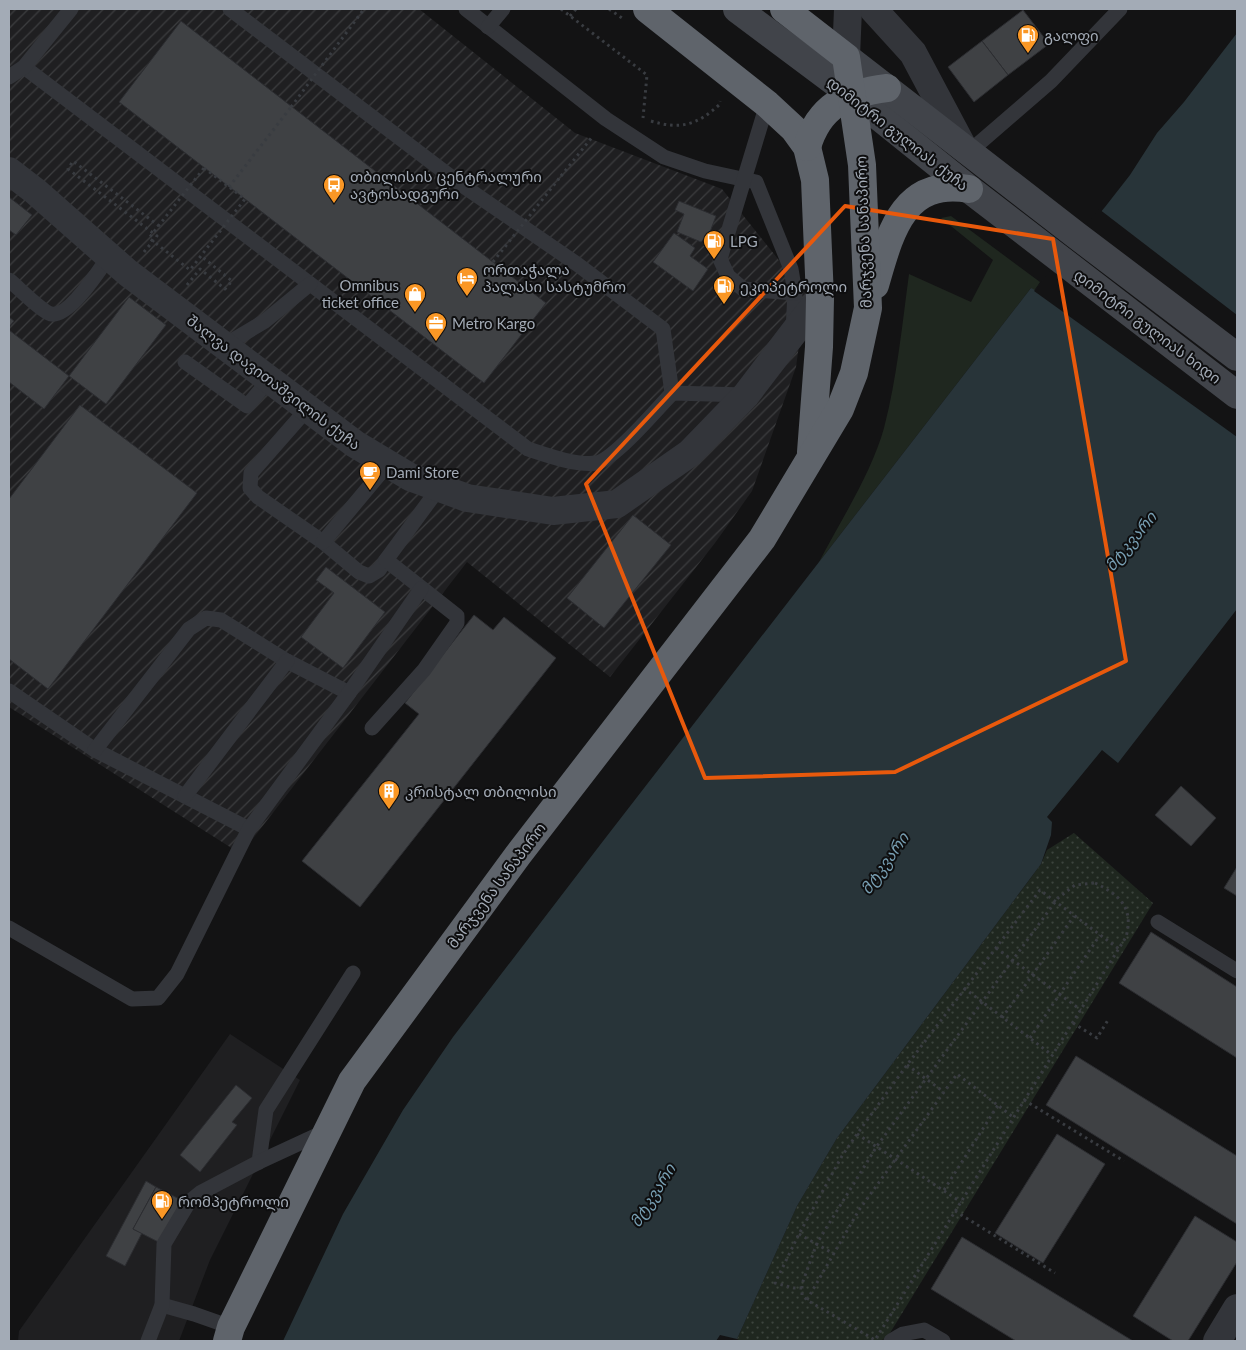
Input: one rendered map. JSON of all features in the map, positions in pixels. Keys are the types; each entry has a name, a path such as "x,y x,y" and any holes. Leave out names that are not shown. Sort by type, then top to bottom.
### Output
{"highway":[{"name":"დიმიტრი გულიას ქუჩა","path":"784,9 846,56"},
{"path":"635,14 767,104 794,129 807,147"},
{"name":"მარჯვენა სანაპირო","path":"229,1334 352,1081 518,855 762,540 810,456 840,409 854,373 868,308 862,165 846,56"},
{"path":"807,147 811,133 818,121 831,107 852,95 869,90 887,88"},
{"name":"მარჯვენა სანაპირო","path":"807,147 814,180 807,296 819,347 810,456"},
{"path":"868,308 888,240 902,213 915,200 930,191 942,187 955,186 969,189"}],"main road":[{"name":"დიმიტრი გულიას ქუჩა","path":"737,9 852,95 1059,258"},
{"name":"დიმიტრი გულიას ქუჩა","path":"846,56 1076,235"},
{"name":"დიმიტრი გულიას ხიდი","path":"1076,235 1237,357"},
{"name":"დიმიტრი გულიას ხიდი","path":"1059,258 1237,395"}],"street":[{"path":"846,56 848,9"},
{"path":"873,9 913,53 966,150"},
{"name":"შალვა დავითაშვილის ქუჩა","path":"9,171 35,191 119,264 355,444 410,477 467,498 553,511 618,504 690,453 750,389 793,334 807,296"},
{"path":"1217,1341 1237,1308"}],"lane":[{"path":"9,77 24,66 71,9"},
{"path":"230,9 459,182 577,264 663,329 672,393"},
{"path":"466,9 606,119 664,157 705,171 756,182 791,270 807,296"},
{"path":"488,27 503,9"},
{"path":"966,150 1051,81 1120,9"},
{"path":"24,66 528,449 567,461 597,463 622,446 672,393 750,389"},
{"path":"767,104 720,259 728,276 743,289 807,296"},
{"path":"9,280 52,314 62,313 119,264"},
{"path":"225,345 265,321 310,284"},
{"path":"185,362 247,406 270,380"},
{"path":"308,408 252,473 250,488 258,497 324,542 359,572 369,576 379,570 439,488"},
{"path":"324,542 388,464"},
{"path":"372,728 424,670 457,623 457,616 386,560"},
{"path":"9,928 132,999 158,998 177,974 249,829 349,693 421,589"},
{"path":"95,750 189,629 206,618 221,620 287,661 349,693"},
{"path":"185,796 287,661"},
{"path":"9,691 95,750 249,829"},
{"path":"1158,922 1237,971"},
{"path":"260,1162 266,1110 353,973"},
{"path":"148,1341 162,1305 164,1244 189,1202 200,1193 260,1162 327,1131"},
{"path":"162,1305 194,1314 229,1334"},
{"path":"890,1341 903,1334 924,1330 943,1341"}],"path":[{"path":"229,187 364,9"},
{"path":"561,9 647,75 643,119 663,125 684,125 698,121 719,105 721,96"},
{"path":"570,16 576,9"},
{"path":"609,9 635,14"},
{"path":"493,262 606,119"},
{"path":"119,264 157,236 68,169 73,161 159,226"},
{"path":"204,168 245,199 190,270 149,238 186,190 204,168"},
{"path":"188,284 200,269 225,289 232,281 201,256"},
{"path":"1095,883 1112,891 1125,906 1130,924 1126,937 1119,949 875,1340 807,1300 802,1295 802,1284 817,1243 877,1146 1055,902 1075,886 1095,883"},
{"path":"802,1288 775,1283 799,1234 842,1156 906,1065 1040,890 1119,949"},
{"path":"1002,1018 1074,916"},
{"path":"1030,1038 1100,935"},
{"path":"996,948 1081,1010"},
{"path":"964,988 1052,1055"},
{"path":"1073,1023 1097,1038 1108,1020"},
{"path":"906,1065 944,1092"},
{"path":"807,1300 859,1210 956,1074 1014,1117"},
{"path":"1024,1100 1124,1162"},
{"path":"944,1190 998,1105"},
{"path":"857,1134 961,1202"},
{"path":"955,1212 1055,1273"},
{"path":"799,1234 834,1254"}],"highlighted area":[{"path":"845,206 1053,239 1126,661 895,772 705,778 586,484"}],"shaded area":[{"path":"9,9 419,9 575,133 722,189 806,294 796,367 752,491 715,543 610,677 467,562 241,854 9,707"},
{"path":"951,216 1040,282 1034,291 1031,288 819,562 855,497 879,445 889,409 896,371 909,274 971,302 993,260 941,218"},
{"path":"1074,833 1153,903 890,1333 881,1341 741,1341 737,1339 797,1206 837,1138 1041,864 1047,850"},
{"path":"230,1034 300,1080 210,1260 179,1341 18,1341 19,1331"}],"water":[{"name":"მტკვარი","path":"1237,33 1237,609 1118,763 1102,750 1047,817 1052,822 1051,835 1041,864 837,1138 797,1206 737,1339 720,1335 716,1341 283,1341 343,1214 403,1110 453,1037 1031,288 1035,290 1105,207 1130,175 1157,133 1184,102"}],"pier":[{"path":"1099,209 1237,315 1237,437 1034,291"}],"building":[{"path":"1023,10 1049,44 1008,75 982,41"},
{"name":"თბილისის ცენტრალური ავტოსადგური","path":"181,21 546,303 484,383 119,102"},
{"path":"982,41 1008,75 974,102 948,67"},
{"path":"9,197 32,215 16,235 9,230"},
{"path":"679,201 716,216 710,232 701,242 677,232 684,214 675,210"},
{"path":"674,233 695,248 690,256 708,269 693,291 653,262"},
{"path":"129,297 166,325 106,404 69,376"},
{"path":"9,317 14,321 9,327"},
{"path":"9,330 69,376 44,409 9,382"},
{"path":"80,405 197,493 48,689 9,659 9,499"},
{"path":"633,515 671,545 604,628 567,598"},
{"path":"326,567 385,612 343,668 301,637 334,593 316,580"},
{"name":"კრისტალ თბილისი","path":"474,615 493,630 504,617 556,658 360,907 302,861 419,714 405,703"},
{"path":"1181,786 1216,818 1191,846 1155,815"},
{"path":"1237,867 1237,896 1224,888"},
{"path":"1151,932 1237,987 1237,1058 1119,983"},
{"path":"1076,1056 1237,1156 1237,1224 1046,1105"},
{"path":"236,1085 252,1098 232,1122 237,1125 200,1172 180,1155"},
{"path":"1057,1134 1105,1164 1043,1263 995,1233"},
{"path":"146,1181 156,1187 133,1229 142,1233 125,1266 106,1256"},
{"path":"156,1187 191,1205 168,1247 133,1229"},
{"path":"1195,1216 1237,1242 1237,1262 1188,1341 1173,1341 1133,1316"},
{"path":"962,1237 1133,1341 1016,1341 931,1289"}],"place":[{"name":"გალფი","path":"1028,54"},
{"name":"თბილისის ცენტრალური ავტოსადგური","path":"334,204"},
{"name":"LPG","path":"714,260"},
{"name":"ორთაჭალა პალასი სასტუმრო","path":"467,297"},
{"name":"ეკოპეტროლი","path":"724,305"},
{"name":"Omnibus ticket office","path":"415,313"},
{"name":"Metro Kargo","path":"436,342"},
{"name":"Dami Store","path":"370,491"},
{"name":"კრისტალ თბილისი","path":"389,810"},
{"name":"რომპეტროლი","path":"162,1220"}]}
